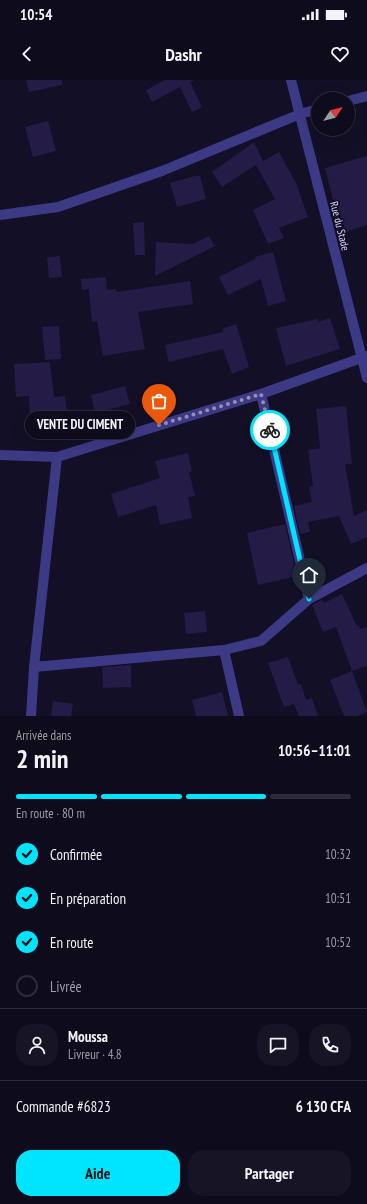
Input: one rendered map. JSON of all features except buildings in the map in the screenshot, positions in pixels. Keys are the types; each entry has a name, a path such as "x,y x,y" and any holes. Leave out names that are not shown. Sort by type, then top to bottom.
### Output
{"street":[{"name":"Rue du Stade","path":"291,80 364,357 367,378"},
{"path":"355,99 367,96"},
{"path":"0,215 58,207 162,171 300,114 311,111"},
{"path":"0,455 57,456 261,394 364,357"},
{"path":"261,394 309,599"},
{"path":"31,716 34,667 57,456"},
{"path":"34,667 224,650 261,641 309,599 367,568"},
{"path":"224,650 239,716"}],"way so far":[{"path":"159,425 261,394 270,430"}],"place":[{"name":"VENTE DU CIMENT","path":"159,425"}],"route":[{"path":"270,430 309,599"}]}
